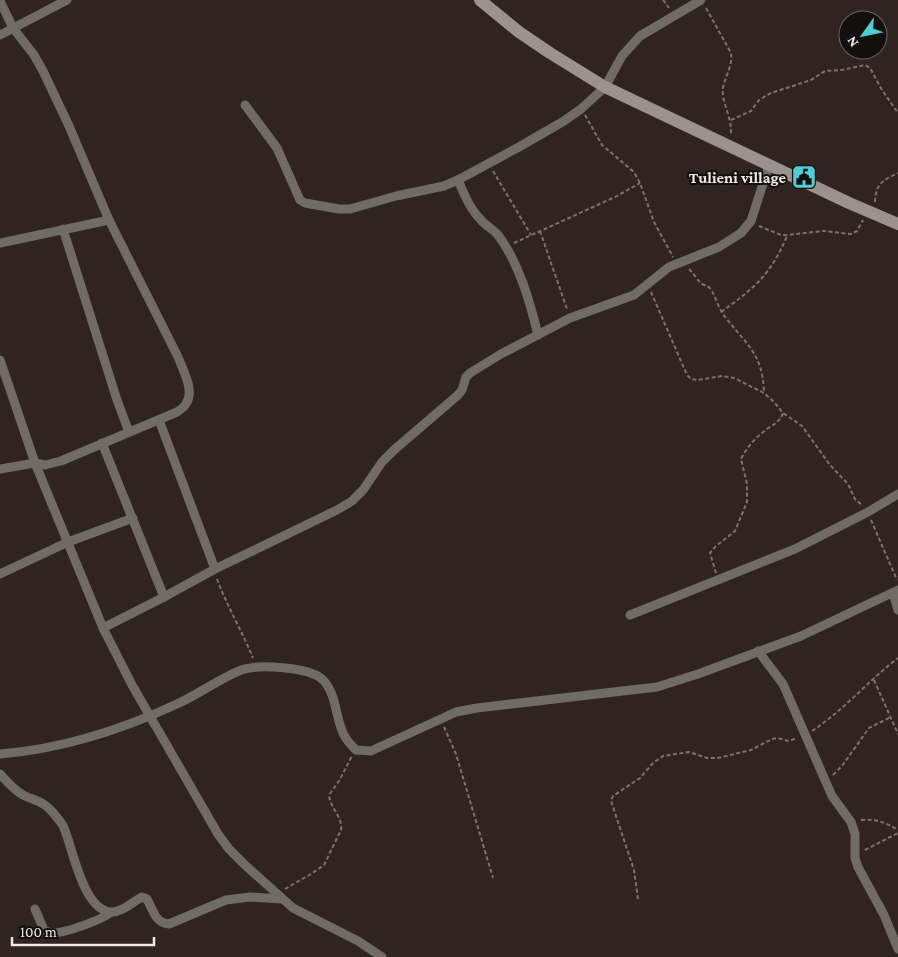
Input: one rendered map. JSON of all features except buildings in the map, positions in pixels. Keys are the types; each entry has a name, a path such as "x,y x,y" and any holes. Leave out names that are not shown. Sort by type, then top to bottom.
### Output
{"street":[{"path":"0,35 67,0"},
{"path":"480,0 527,37 605,87 729,147 898,224"},
{"path":"0,1 13,28 34,55 43,71 109,220 166,332 186,380 189,396 186,404 177,412 53,464 35,463 0,470"},
{"path":"244,105 277,148 291,176 298,196 305,203 350,209 396,196 444,186 564,121 605,87 622,56 640,36 703,3"},
{"path":"103,628 215,569 308,525 352,501 363,490 382,462 458,396 466,377 470,373 516,345 570,318 620,302 634,295 662,272 679,262 706,253 741,234 750,222 769,165"},
{"path":"458,180 480,220 497,234 505,247 523,286 538,335"},
{"path":"0,243 109,220"},
{"path":"63,229 117,400 129,432"},
{"path":"0,360 35,463 103,628 132,685 218,834 229,849 279,896 304,915 358,941 382,957"},
{"path":"159,420 215,569"},
{"path":"102,443 164,597"},
{"path":"630,614 795,549 868,512 898,494"},
{"path":"0,574 68,542 133,518"},
{"path":"0,754 27,752 94,736 151,716 242,670 258,667 311,673 322,679 334,701 343,734 356,750 371,751 456,712 657,687 801,636 895,592 898,610"},
{"path":"758,651 783,684 832,796 852,822 856,834 855,856 858,867 884,915 898,948"},
{"path":"0,774 9,785 23,795 48,806 55,814 64,827 68,842 92,901 101,909 112,912"},
{"path":"35,909 44,930 53,933 101,918 122,909 142,897 147,899 158,921 169,924 226,900 279,896"}],"path":[{"path":"703,3 731,53 732,60 723,88 731,120 729,147"},
{"path":"731,120 751,111 759,100 771,93 811,80 825,71 842,70 865,65 870,68 898,113"},
{"path":"580,109 594,128 602,145 634,172 654,222 679,262 700,282 711,289 721,312 748,343 760,365 764,378 764,393"},
{"path":"488,163 531,235"},
{"path":"750,222 773,232 787,235 823,231 854,233 872,213 878,186 882,181 898,172"},
{"path":"505,247 615,197 640,183"},
{"path":"540,232 570,318"},
{"path":"721,312 754,288 764,277 781,250 787,235"},
{"path":"648,285 685,371 691,379 698,380 722,376 734,378 764,393 783,413 802,426 830,465 848,484 855,499 868,512 898,584"},
{"path":"718,580 710,553 735,531 747,502 747,484 741,459 762,433 780,421 783,413"},
{"path":"215,569 230,609 258,667"},
{"path":"638,899 634,870 612,804 613,796 640,778 653,763 663,756 689,752 707,758 718,758 751,750 772,739 789,741 806,735 840,712 883,669 898,658"},
{"path":"874,680 898,734"},
{"path":"826,782 842,766 869,728 890,717"},
{"path":"440,718 456,754 493,878"},
{"path":"279,896 320,869 328,859 342,826 329,796 356,750"},
{"path":"852,822 884,821 898,832 855,856"}],"place":[{"name":"Tulieni village","path":"804,177"}]}
